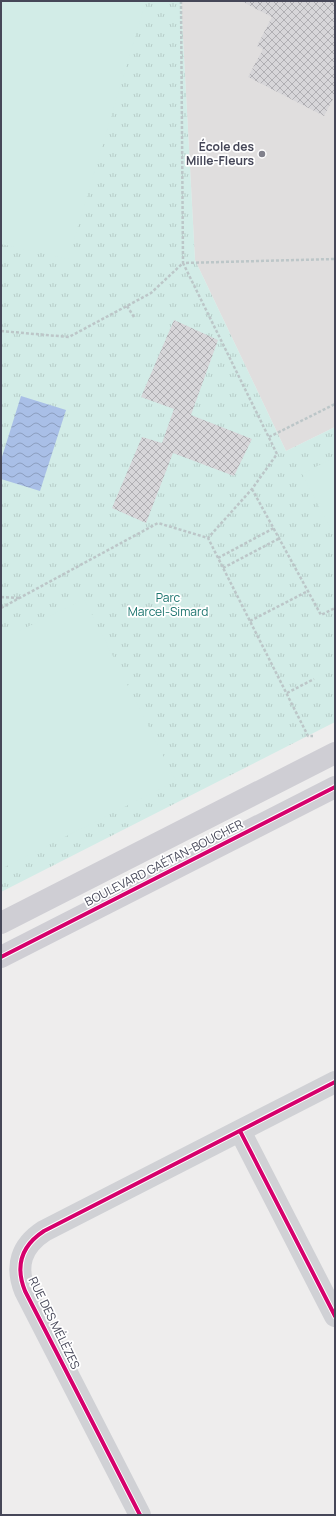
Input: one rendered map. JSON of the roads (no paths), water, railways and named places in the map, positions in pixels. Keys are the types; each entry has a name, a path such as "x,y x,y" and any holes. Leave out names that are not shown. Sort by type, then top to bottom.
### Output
{"street":[{"name":"BOULEVARD GAÉTAN-BOUCHER","path":"1,923 335,753"},
{"name":"BOULEVARD GAÉTAN-BOUCHER","path":"1,957 335,787"},
{"name":"RUE DES MÉLÈZES","path":"140,1515 25,1290 20,1276 21,1261 27,1246 44,1231 335,1082"},
{"path":"240,1131 335,1316"}],"water":[{"path":"21,396 66,410 40,491 1,479 1,460"}],"place":[{"name":"École des Mille-Fleurs","path":"262,154"}],"park label":[{"name":"Parc Marcel-Simard","path":"168,605"}]}
